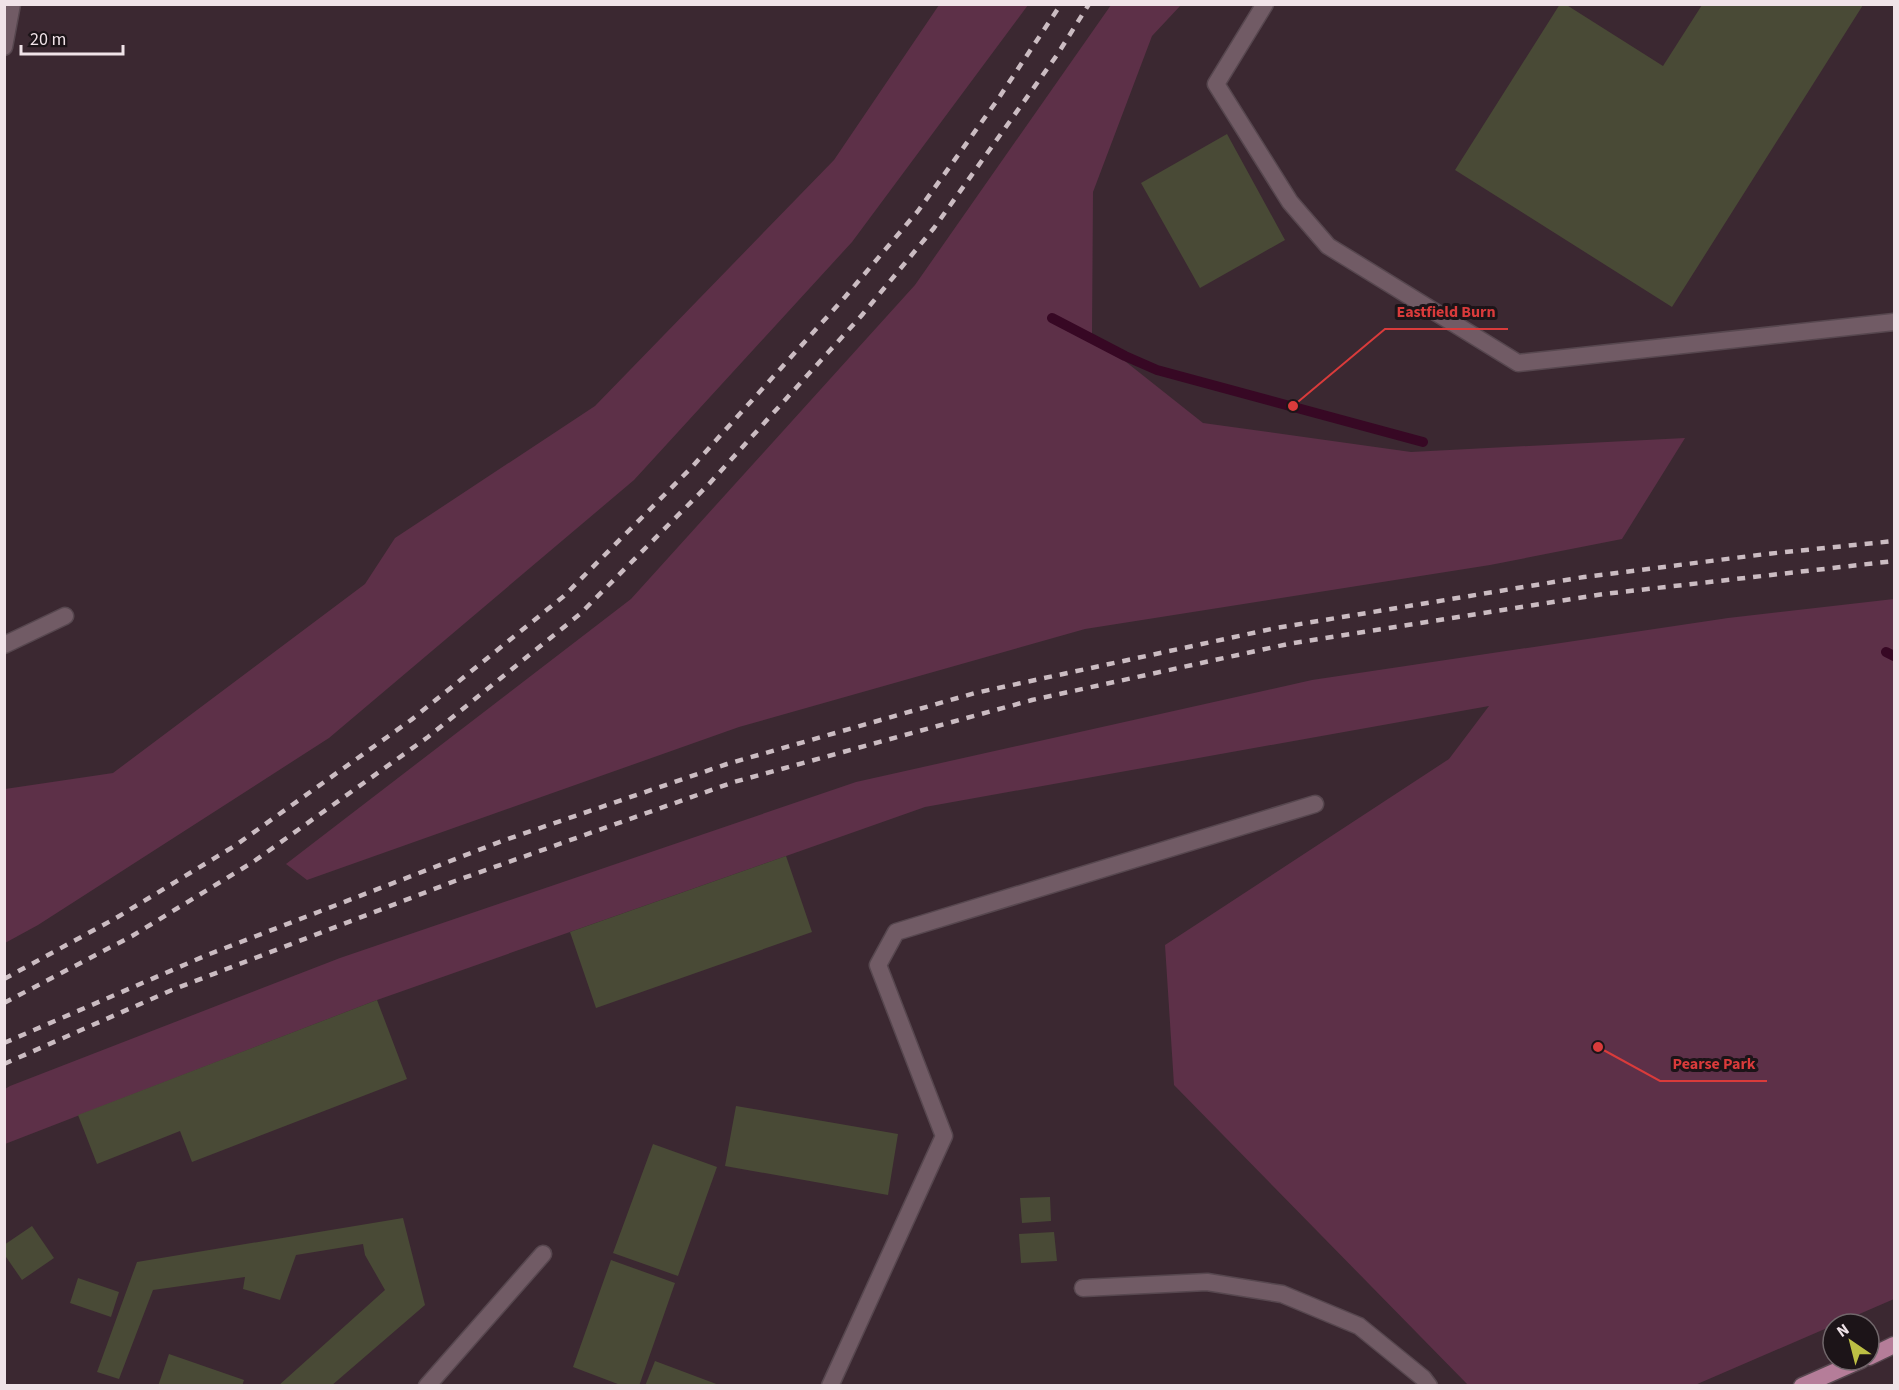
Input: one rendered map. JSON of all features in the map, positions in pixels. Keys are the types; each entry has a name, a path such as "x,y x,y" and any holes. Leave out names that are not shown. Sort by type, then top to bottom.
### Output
{"main road":[{"path":"1802,1386 1834,1372"}],"lane":[{"path":"4,47 12,4"},
{"path":"1265,4 1216,84 1290,202 1328,246 1518,363 1894,322"},
{"path":"4,645 66,616"},
{"path":"830,1386 944,1136 878,965 896,932 1315,804"},
{"path":"427,1386 543,1254"},
{"path":"1083,1288 1207,1282 1282,1294 1359,1326 1423,1378 1429,1386"}],"shaded area":[{"path":"939,5 1028,5 852,242 634,480 329,738 38,925 5,943 5,789 113,773 365,584 395,538 595,406 834,160"},
{"path":"1111,5 1181,5 1152,36 1093,192 1092,335 1203,423 1411,452 1685,438 1622,539 1490,565 1085,629 739,727 307,880 286,864 631,599 915,285"},
{"path":"1894,599 1894,1299 1864,1312 1821,1312 1821,1331 1695,1385 1468,1385 1174,1085 1165,945 1449,759 1489,706 925,807 377,1000 5,1144 5,1089 10,1086 340,958 856,782 1312,680 1728,618"}],"building":[{"path":"1560,4 1565,4 1663,66 1702,5 1863,5 1672,307 1455,170"},
{"path":"1227,134 1285,240 1200,288 1141,183"},
{"path":"786,856 812,932 596,1008 570,932"},
{"path":"377,1000 407,1079 192,1162 180,1131 97,1164 78,1115"},
{"path":"736,1106 898,1134 888,1195 725,1166"},
{"path":"653,1144 717,1167 678,1276 613,1253"},
{"path":"1050,1197 1051,1221 1022,1223 1020,1198"},
{"path":"403,1218 425,1305 331,1386 278,1386 385,1290 365,1255 363,1244 296,1255 280,1300 243,1289 245,1277 153,1290 119,1379 97,1372 137,1262"},
{"path":"32,1226 54,1258 22,1280 4,1254 4,1245"},
{"path":"1054,1232 1057,1261 1021,1263 1019,1234"},
{"path":"611,1260 675,1283 639,1386 623,1386 573,1367"},
{"path":"78,1278 119,1292 111,1317 70,1303"},
{"path":"169,1354 244,1380 242,1386 158,1386"},
{"path":"655,1361 719,1385 719,1386 645,1386"}],"waterway":[{"path":"1052,318 1157,370 1423,442"},
{"path":"1886,652 1894,656"}],"railway":[{"path":"4,979 116,918 236,845 411,720 564,596 692,467 845,297 918,211 996,102 1061,4"},
{"path":"4,1003 132,936 253,862 428,737 580,614 709,484 862,315 934,228 1057,55 1089,4"},
{"path":"4,1043 207,955 502,841 727,764 975,693 1276,628 1584,577 1766,554 1894,541"},
{"path":"4,1064 172,990 455,881 734,782 1032,700 1288,644 1604,594 1894,561"}],"place":[{"name":"Eastfield Burn","path":"1293,406"},
{"name":"Pearse Park","path":"1598,1047"}]}
